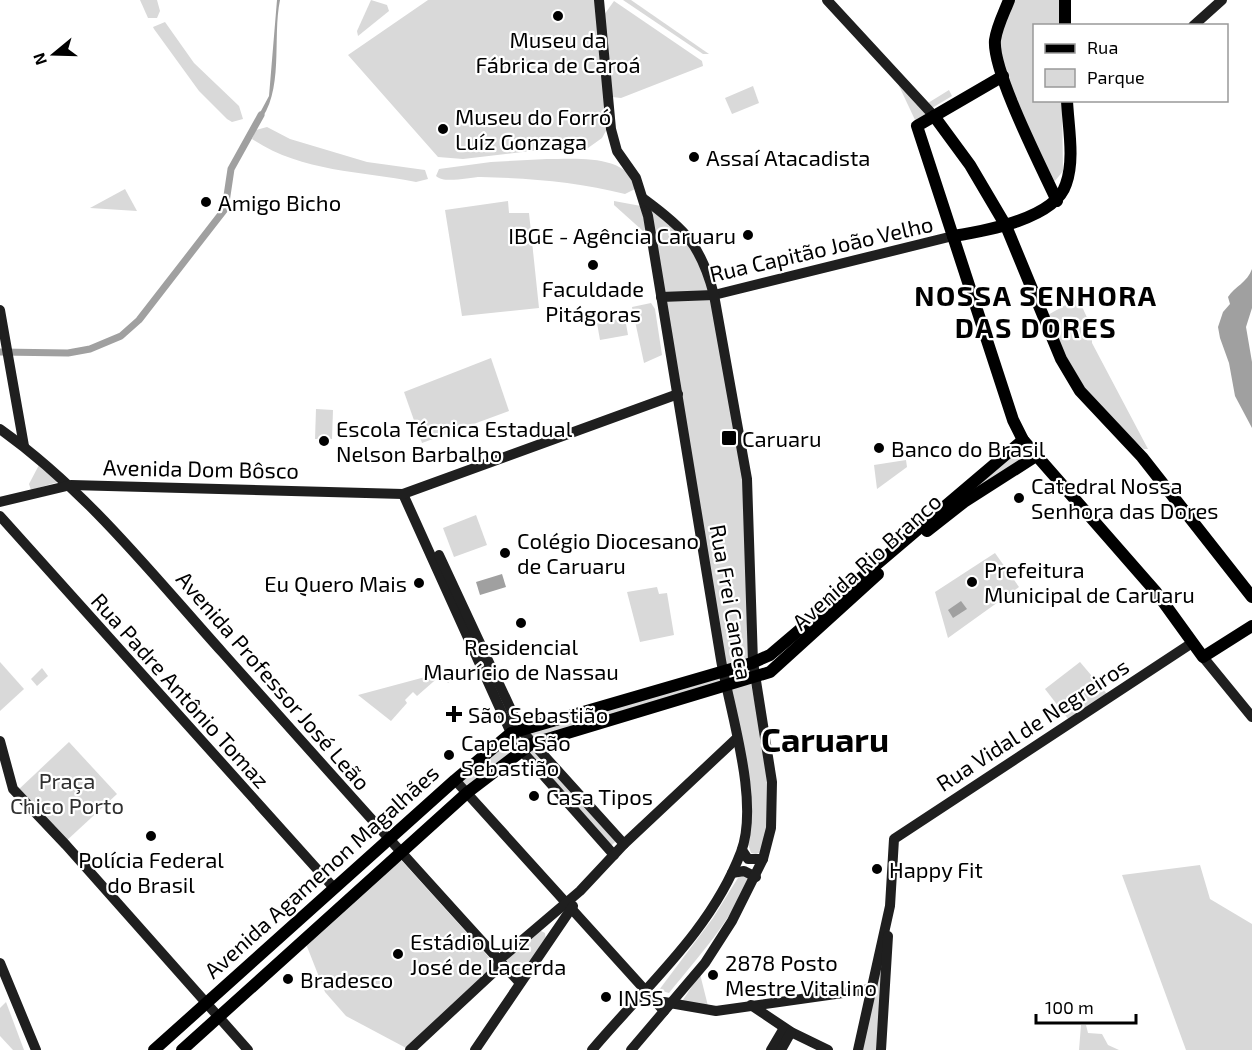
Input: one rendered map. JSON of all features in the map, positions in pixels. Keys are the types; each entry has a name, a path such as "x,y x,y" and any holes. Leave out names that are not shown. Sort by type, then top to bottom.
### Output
{"main road":[{"path":"1009,0 998,28 995,53 1057,201"},
{"path":"1065,0 1065,24"},
{"path":"1003,76 917,126 1002,391 1023,440 1156,592 1203,657 1252,626"},
{"path":"953,236 1006,226 1057,201 1067,182 1070,166 1067,102"},
{"path":"934,116 970,165 1006,226 1061,358 1080,391 1142,457 1252,597"},
{"name":"Avenida Rio Branco","path":"515,731 753,663 770,655 1023,440"},
{"name":"Avenida Rio Branco","path":"526,747 755,678 782,663 904,548 964,502 1036,456"},
{"name":"Avenida Agamenon Magalhães","path":"154,1050 388,839 515,731"},
{"name":"Avenida Agamenon Magalhães","path":"182,1050 468,792 526,747"}],"street":[{"name":"Rua Frei Caneca","path":"592,1050 647,989 714,908 742,850 748,816 746,791 723,670 644,199 636,178 614,143 610,129 599,0"},
{"path":"827,0 934,116"},
{"path":"1195,24 1222,0"},
{"path":"631,1050 705,963 756,877 771,828 772,782 753,663 747,479 714,295 707,268 694,242 670,218 644,199"},
{"name":"Rua Capitão João Velho","path":"662,297 714,295 953,236"},
{"path":"0,310 24,446"},
{"path":"614,855 515,731 406,492 678,394"},
{"path":"0,429 22,428"},
{"name":"Avenida Professor José Leão","path":"0,429 71,485 140,558 400,854 520,983"},
{"name":"Avenida Dom Bôsco","path":"0,502 71,485 406,492"},
{"name":"Rua Padre Antônio Tomaz","path":"0,516 334,888"},
{"name":"Rua Vidal de Negreiros","path":"890,906 894,839 1192,643"},
{"path":"1203,657 1252,717"},
{"path":"475,1050 552,937 568,907 580,891 624,844 736,740"},
{"path":"0,741 13,789 66,844 248,1050"},
{"path":"526,747 624,844"},
{"path":"455,780 568,907 667,1008 716,1011 871,989"},
{"path":"742,850 748,859 763,859"},
{"path":"732,873 744,871 756,877"},
{"path":"858,1050 890,906"},
{"path":"881,1050 890,906"},
{"path":"410,1050 497,969 498,960 538,926 568,907"},
{"path":"538,926 545,929 552,937"},
{"path":"0,963 36,1050"},
{"path":"873,977 881,975 885,979"},
{"path":"751,1005 788,1030 828,1050"},
{"path":"771,1050 788,1030"},
{"path":"781,1050 788,1030"}],"green space":[{"path":"140,0 157,0 160,11 157,18 148,18"},
{"path":"371,0 387,5 389,11 358,36 357,31"},
{"path":"428,0 597,0 607,129 602,138 588,148 547,149 463,159 438,157 348,55"},
{"path":"623,0 631,0 709,54 703,54"},
{"path":"1012,0 1060,0 1060,24 1033,24 1033,102 1062,102 1063,171 1055,181 1051,180 1006,74 999,39"},
{"path":"614,1 702,61 703,66 621,98 612,97 604,15"},
{"path":"165,22 194,63 239,106 243,119 232,122 227,119 199,91 153,27"},
{"path":"892,71 931,114 916,122"},
{"path":"753,86 759,103 732,114 725,98"},
{"path":"949,90 952,96 932,108 928,103"},
{"path":"267,127 290,139 367,162 425,170 428,179 416,182 331,169 290,158 252,139 256,130"},
{"path":"547,159 599,160 612,164 623,169 631,177 635,189 625,194 553,181 481,177 445,180 436,176 439,169 491,162"},
{"path":"125,189 137,211 90,208"},
{"path":"508,201 509,213 529,213 539,308 462,316 445,210"},
{"path":"614,201 641,206 646,229 643,231 614,205"},
{"path":"648,203 689,240 711,294 664,296"},
{"path":"714,297 744,468 752,661 724,669 663,299"},
{"path":"1078,298 1096,337 1092,339 1092,343 1148,449 1144,449 1129,436 1085,394 1046,316"},
{"path":"651,303 655,309 662,355 644,363 632,307"},
{"path":"625,318 628,335 600,340 597,323"},
{"path":"491,358 509,411 422,443 404,392"},
{"path":"316,409 333,410 332,439 315,439"},
{"path":"1019,446 1029,459 966,499 984,477"},
{"path":"906,460 907,467 877,489 874,465"},
{"path":"39,465 58,482 31,490 29,484"},
{"path":"476,515 487,545 454,557 443,528"},
{"path":"995,553 1019,587 948,638 935,592"},
{"path":"657,587 659,594 667,593 674,635 640,642 627,592"},
{"path":"0,662 24,689 0,711"},
{"path":"1080,662 1107,694 1069,720 1045,689"},
{"path":"42,668 48,676 37,686 31,679"},
{"path":"455,669 458,675 448,683 441,675 417,696 413,692 405,700 407,703 391,721 358,695"},
{"path":"720,675 722,683 531,740 524,732"},
{"path":"751,684 766,758 769,820 761,852 756,854 751,853 749,847 730,688"},
{"path":"511,738 515,749 468,788 461,780"},
{"name":"Praça Chico Porto","path":"69,742 117,794 65,842 17,791"},
{"path":"531,746 618,839 611,846 524,750"},
{"name":"Estádio Luiz José de Lacerda","path":"401,860 496,965 408,1049 346,1016 325,992 306,944"},
{"path":"1200,865 1210,899 1252,924 1252,1050 1186,1050 1122,875"},
{"path":"741,873 750,876 724,923 669,993 659,990 713,918"},
{"path":"265,920 272,927 256,941 250,934"},
{"path":"537,929 545,933 546,941 519,975 504,957"},
{"path":"882,943 880,1050 859,1050"},
{"path":"700,974 708,1006 681,1003"},
{"path":"6,1002 24,1050 13,1050 0,1036 0,1008"},
{"path":"1081,1025 1086,1025 1088,1033 1102,1034 1108,1045 1119,1050 1079,1050"}],"shaded area":[{"path":"277,0 280,0 275,81 272,96 258,124 255,122 269,96"},
{"path":"1252,269 1252,308 1246,327 1252,362 1252,428 1235,396 1229,363 1218,327 1223,312 1230,304 1228,297 1247,278"},
{"path":"502,574 506,587 480,595 476,582"},
{"path":"961,601 967,609 953,618 948,610"}],"waterway":[{"path":"0,352 68,353 90,349 121,336 139,320 225,209 231,169 261,115"}],"place":[{"name":"Museu da Fábrica de Caroá","path":"558,16"},
{"name":"Museu do Forró Luíz Gonzaga","path":"443,129"},
{"name":"Assaí Atacadista","path":"694,157"},
{"name":"Amigo Bicho","path":"206,202"},
{"name":"IBGE - Agência Caruaru","path":"748,235"},
{"name":"Faculdade Pitágoras","path":"593,265"},
{"name":"Caruaru","path":"729,438"},
{"name":"Escola Técnica Estadual Nelson Barbalho","path":"324,441"},
{"name":"Banco do Brasil","path":"879,448"},
{"name":"Catedral Nossa Senhora das Dores","path":"1019,498"},
{"name":"Colégio Diocesano de Caruaru","path":"505,553"},
{"name":"Prefeitura Municipal de Caruaru","path":"972,582"},
{"name":"Eu Quero Mais","path":"419,583"},
{"name":"Residencial Maurício de Nassau","path":"521,623"},
{"name":"São Sebastião","path":"454,714"},
{"name":"Capela São Sebastião","path":"449,755"},
{"name":"Casa Tipos","path":"534,796"},
{"name":"Polícia Federal do Brasil","path":"151,836"},
{"name":"Happy Fit","path":"877,869"},
{"name":"Estádio Luiz José de Lacerda","path":"398,954"},
{"name":"2878 Posto Mestre Vitalino","path":"713,975"},
{"name":"Bradesco","path":"288,979"},
{"name":"INSS","path":"606,997"}],"district":[{"name":"NOSSA SENHORA DAS DORES","path":"1036,311"},
{"name":"Caruaru","path":"825,738"}]}
